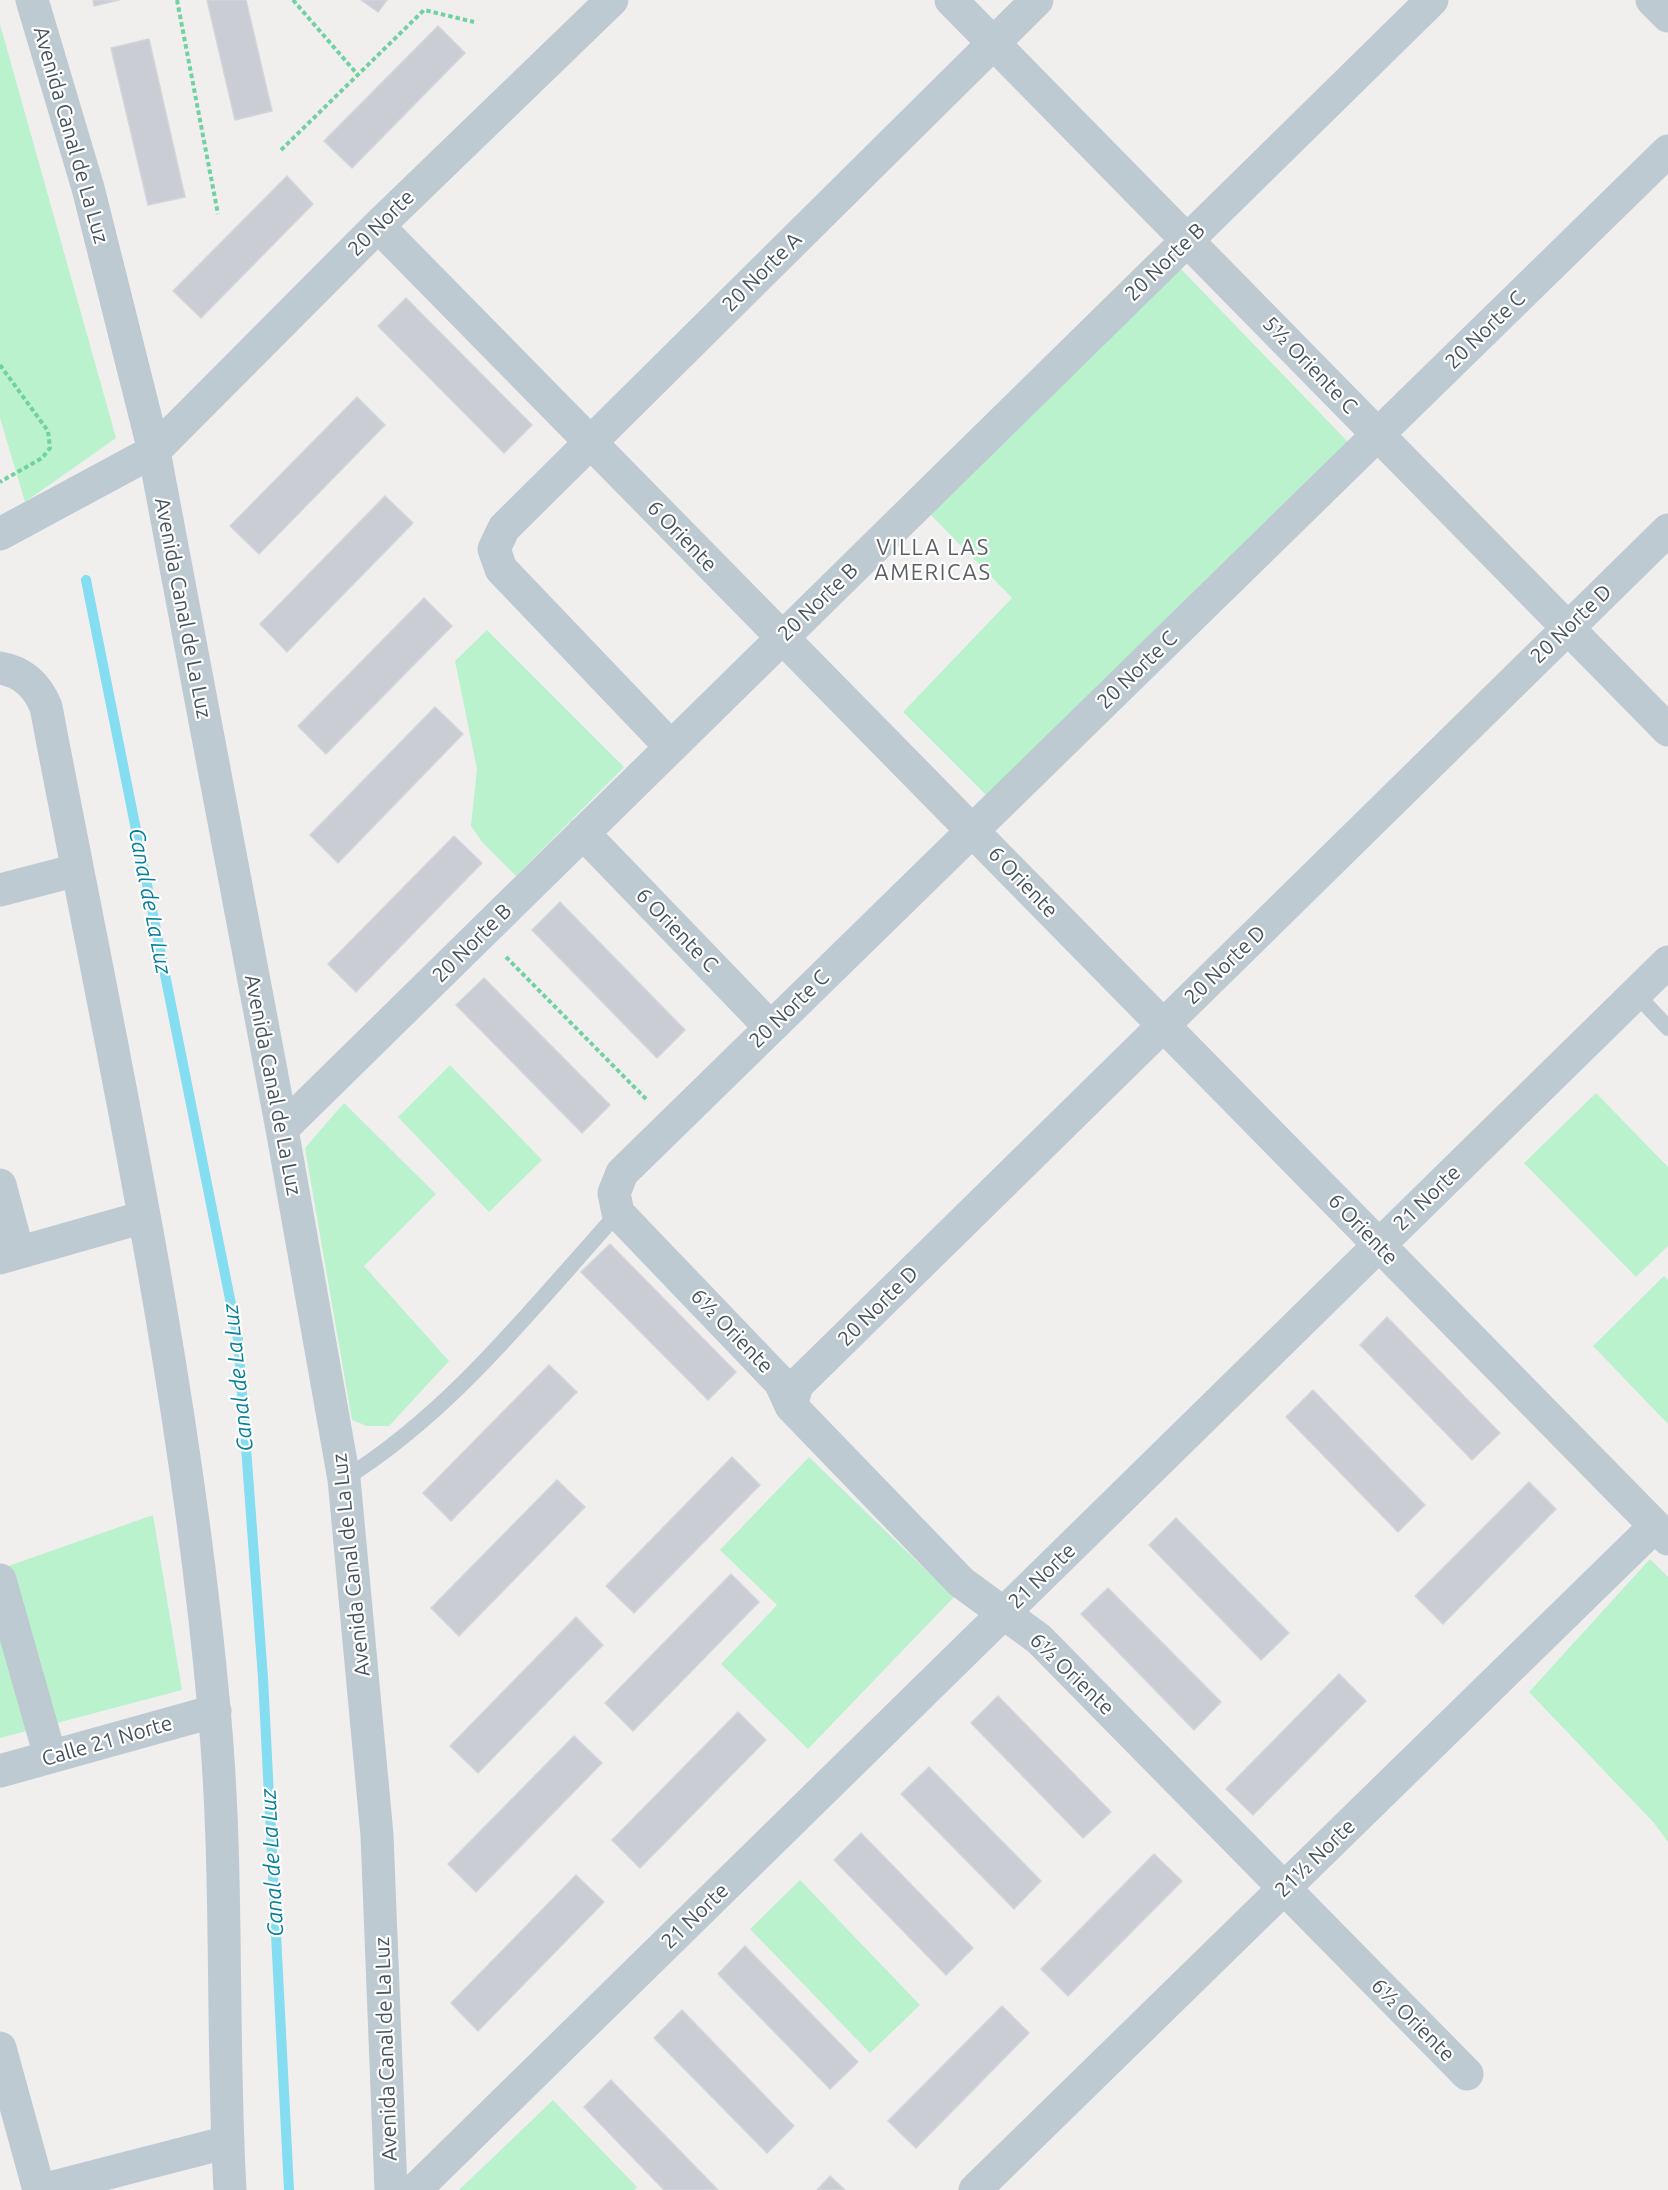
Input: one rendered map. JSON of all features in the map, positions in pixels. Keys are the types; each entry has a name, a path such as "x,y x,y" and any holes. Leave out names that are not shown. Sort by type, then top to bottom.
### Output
{"street":[{"name":"Avenida Canal de La Luz","path":"32,0 88,188 154,451 282,1129 344,1479 377,1835 391,2190"},
{"name":"20 Norte","path":"0,534 154,451 378,226 612,0"},
{"name":"5½ Oriente C","path":"951,0 1668,730"},
{"name":"20 Norte A","path":"671,747 501,569 494,549 504,528 1037,0"},
{"name":"20 Norte B","path":"282,1129 1432,0"},
{"path":"1652,0 1668,16"},
{"name":"20 Norte C","path":"616,1203 622,1173 1668,151"},
{"name":"6 Oriente","path":"378,226 1662,1533"},
{"name":"20 Norte D","path":"791,1406 797,1385 1668,530"},
{"path":"8,670 40,692 46,707 144,1217 187,1475 215,1711 220,1796 230,2190"},
{"name":"6 Oriente C","path":"583,833 770,1027"},
{"path":"0,890 77,870"},
{"name":"21 Norte","path":"415,2190 1668,962"},
{"path":"0,1185 9,1255 144,1217"},
{"name":"6½ Oriente","path":"616,1203 780,1382 791,1406 961,1582 1039,1639 1467,2074"},
{"name":"21½ Norte","path":"975,2190 1284,1889 1662,1533"},
{"path":"0,1580 50,1756"},
{"name":"Calle 21 Norte","path":"0,1771 215,1711"},
{"path":"0,2048 41,2190 228,2142"}],"lane":[{"path":"1636,994 1668,1028"},
{"path":"344,1479 384,1454 466,1381 616,1203"}],"path":[{"path":"177,0 218,214"},
{"path":"293,0 358,75"},
{"path":"281,150 424,10 474,22"},
{"path":"0,365 48,430 50,448 42,458 0,482"},
{"path":"482,933 672,1125"}],"green space":[{"path":"0,24 116,438 25,502 0,418"},
{"path":"1179,267 1348,442 987,796 903,712 1012,598 929,513"},
{"path":"487,630 624,767 516,876 483,843 471,826 477,769 455,661"},
{"path":"450,1065 542,1160 489,1212 398,1117"},
{"path":"1596,1093 1668,1167 1668,1246 1636,1277 1524,1163"},
{"path":"344,1103 436,1194 364,1266 449,1361 389,1426 367,1426 352,1420 305,1148"},
{"path":"1664,1276 1668,1280 1668,1424 1593,1346"},
{"path":"809,1457 954,1597 808,1749 721,1664 777,1605 720,1550"},
{"path":"153,1515 182,1690 0,1738 0,1569"},
{"path":"1650,1559 1668,1577 1668,1842 1654,1823 1529,1692"},
{"path":"800,1880 920,2005 870,2053 750,1929"},
{"path":"553,2100 637,2187 634,2190 459,2190"}],"building":[{"path":"93,0 119,0 94,6"},
{"path":"207,0 246,0 272,111 235,120"},
{"path":"361,0 387,0 378,12"},
{"path":"438,26 465,53 352,168 324,141"},
{"path":"149,39 185,197 148,205 111,48"},
{"path":"287,176 313,204 201,318 173,291"},
{"path":"406,298 532,425 504,453 378,326"},
{"path":"357,397 385,425 259,554 230,526"},
{"path":"385,496 413,523 287,652 260,624"},
{"path":"424,598 452,626 326,754 298,726"},
{"path":"435,707 463,734 338,863 310,835"},
{"path":"454,836 482,863 356,992 328,964"},
{"path":"560,902 685,1030 657,1058 532,930"},
{"path":"484,978 610,1105 582,1133 456,1005"},
{"path":"610,1244 736,1372 708,1400 581,1272"},
{"path":"1387,1317 1500,1433 1472,1460 1360,1345"},
{"path":"549,1365 577,1392 451,1521 423,1493"},
{"path":"1313,1390 1425,1505 1398,1532 1286,1417"},
{"path":"732,1457 760,1485 634,1613 606,1586"},
{"path":"557,1480 585,1507 459,1636 431,1608"},
{"path":"1529,1482 1556,1509 1443,1624 1415,1596"},
{"path":"1176,1518 1289,1633 1261,1660 1149,1545"},
{"path":"731,1574 759,1602 633,1731 605,1703"},
{"path":"1108,1588 1221,1702 1194,1730 1081,1614"},
{"path":"576,1617 603,1645 478,1773 450,1746"},
{"path":"1339,1674 1366,1701 1253,1815 1226,1789"},
{"path":"998,1696 1111,1812 1083,1838 971,1723"},
{"path":"738,1712 766,1740 640,1868 612,1840"},
{"path":"574,1736 602,1763 476,1892 448,1864"},
{"path":"929,1767 1041,1881 1014,1909 901,1794"},
{"path":"861,1833 973,1948 946,1975 834,1860"},
{"path":"1154,1854 1182,1881 1068,1996 1041,1969"},
{"path":"576,1875 604,1902 478,2031 451,2003"},
{"path":"745,1946 858,2062 830,2089 718,1974"},
{"path":"1002,2006 1029,2033 916,2148 888,2121"},
{"path":"682,2010 794,2126 767,2153 654,2038"},
{"path":"611,2080 718,2190 664,2190 584,2107"},
{"path":"830,2176 845,2190 817,2190"}],"waterway":[{"name":"Canal de La Luz","path":"86,580 238,1339 263,1678 289,2190"}],"district":[{"name":"VILLA LAS AMERICAS","path":"933,560"}]}
